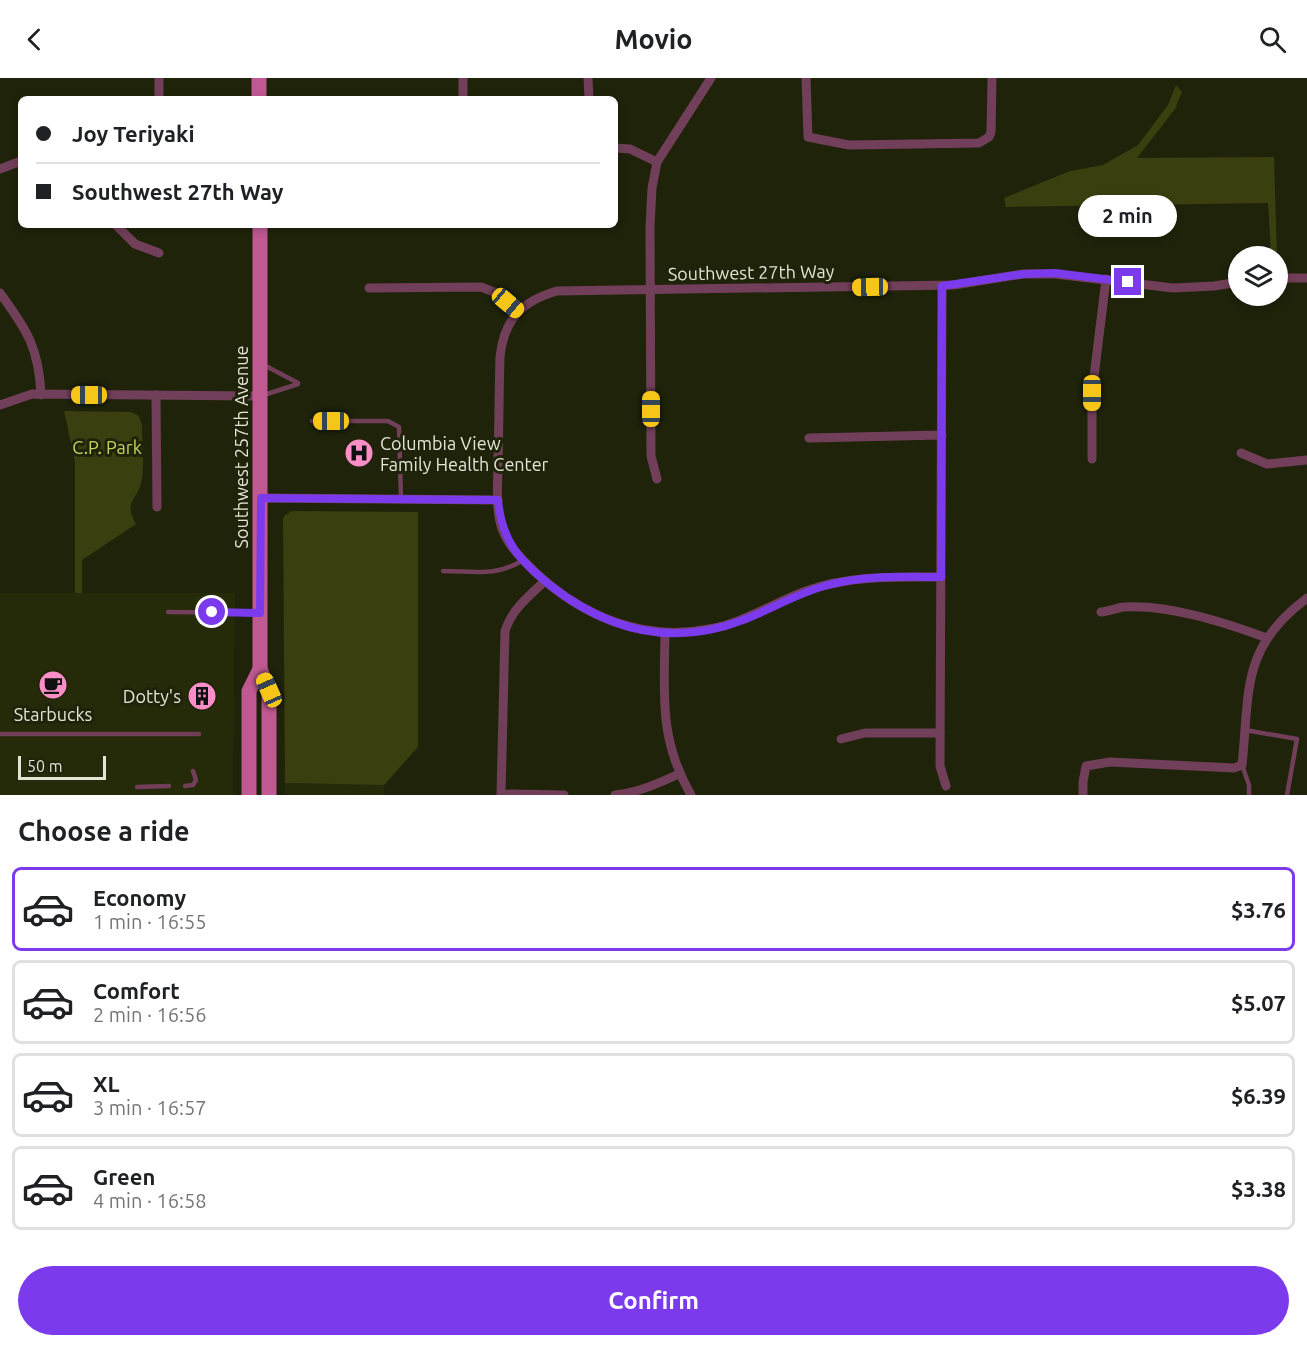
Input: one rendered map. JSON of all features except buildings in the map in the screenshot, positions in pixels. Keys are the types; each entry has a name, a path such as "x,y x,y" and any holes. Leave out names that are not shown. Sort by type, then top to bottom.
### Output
{"main road":[{"path":"259,78 259,96"},
{"name":"Southwest 257th Avenue","path":"260,228 260,669 269,690 269,795"},
{"name":"Southwest 257th Avenue","path":"249,795 249,691 260,669"}],"street":[{"path":"159,78 159,96"},
{"path":"463,78 463,96"},
{"path":"588,78 589,96"},
{"path":"657,479 651,456 650,227 652,188 657,162 711,78"},
{"path":"806,78 808,137 849,145 979,143 989,137 991,132 992,78"},
{"path":"618,148 630,149 657,162"},
{"path":"0,169 18,162"},
{"path":"119,228 135,244 159,253"},
{"name":"Southwest 27th Way","path":"518,311 539,297 557,291 942,286 1023,274 1055,273 1173,288 1228,284"},
{"path":"1288,278 1307,278"},
{"path":"1092,459 1092,393 1106,279"},
{"path":"942,286 940,766 946,786"},
{"path":"369,288 481,287 499,294 518,311 508,324 501,342 498,500 502,528 508,541 545,581 585,610 627,627 665,633 685,633 726,626 808,591 839,582 873,578 941,577"},
{"path":"0,293 34,347 39,368 41,395"},
{"path":"0,405 32,394 261,396"},
{"path":"156,395 157,507"},
{"path":"809,438 942,435"},
{"path":"1241,453 1267,464 1307,460"},
{"path":"261,498 498,500"},
{"path":"545,581 514,612 505,631 501,794 564,795"},
{"path":"1083,795 1086,766 1110,762 1234,768 1242,765 1247,694 1257,654 1267,638 1290,611 1307,598"},
{"path":"1101,612 1124,607 1161,610 1203,617 1267,638"},
{"path":"665,633 664,713 667,736 679,774 691,795"},
{"path":"841,739 865,733 940,733"},
{"path":"615,795 651,787 679,774"}],"lane":[{"path":"261,364 298,383 261,396"},
{"path":"312,421 387,421 399,427 401,499"},
{"path":"443,571 494,572 510,569 524,560"},
{"path":"168,612 260,613"},
{"path":"1245,730 1297,739 1287,795"},
{"path":"0,734 199,734"},
{"path":"1242,765 1249,785 1249,795"},
{"path":"185,786 193,784 196,780 193,771"},
{"path":"137,787 170,786"}],"shaded area":[{"path":"0,593 235,593 233,795 0,795"},
{"path":"285,783 384,785 384,795 285,795"}],"green space":[{"path":"1176,85 1182,92 1175,109 1137,158 1274,157 1277,246 1270,246 1268,203 1006,207 1004,198 1070,171 1103,165 1138,145 1168,105"},
{"name":"C.P. Park","path":"64,411 131,412 139,416 142,425 142,477 131,505 132,516 136,524 82,560 82,593 75,593 75,462"},
{"path":"292,511 418,512 418,747 384,785 285,783 283,519"}],"place":[{"name":"Columbia View Family Health Center","path":"359,453"},
{"name":"Starbucks","path":"53,685"},
{"name":"Dotty's","path":"202,696"}],"route":[{"path":"212,612 260,613 261,498 498,500 502,528 508,541 515,552 545,581 585,610 627,627 646,631 685,633 726,626 808,591 855,579 941,577 942,286 1007,275 1055,273 1128,282"}]}
